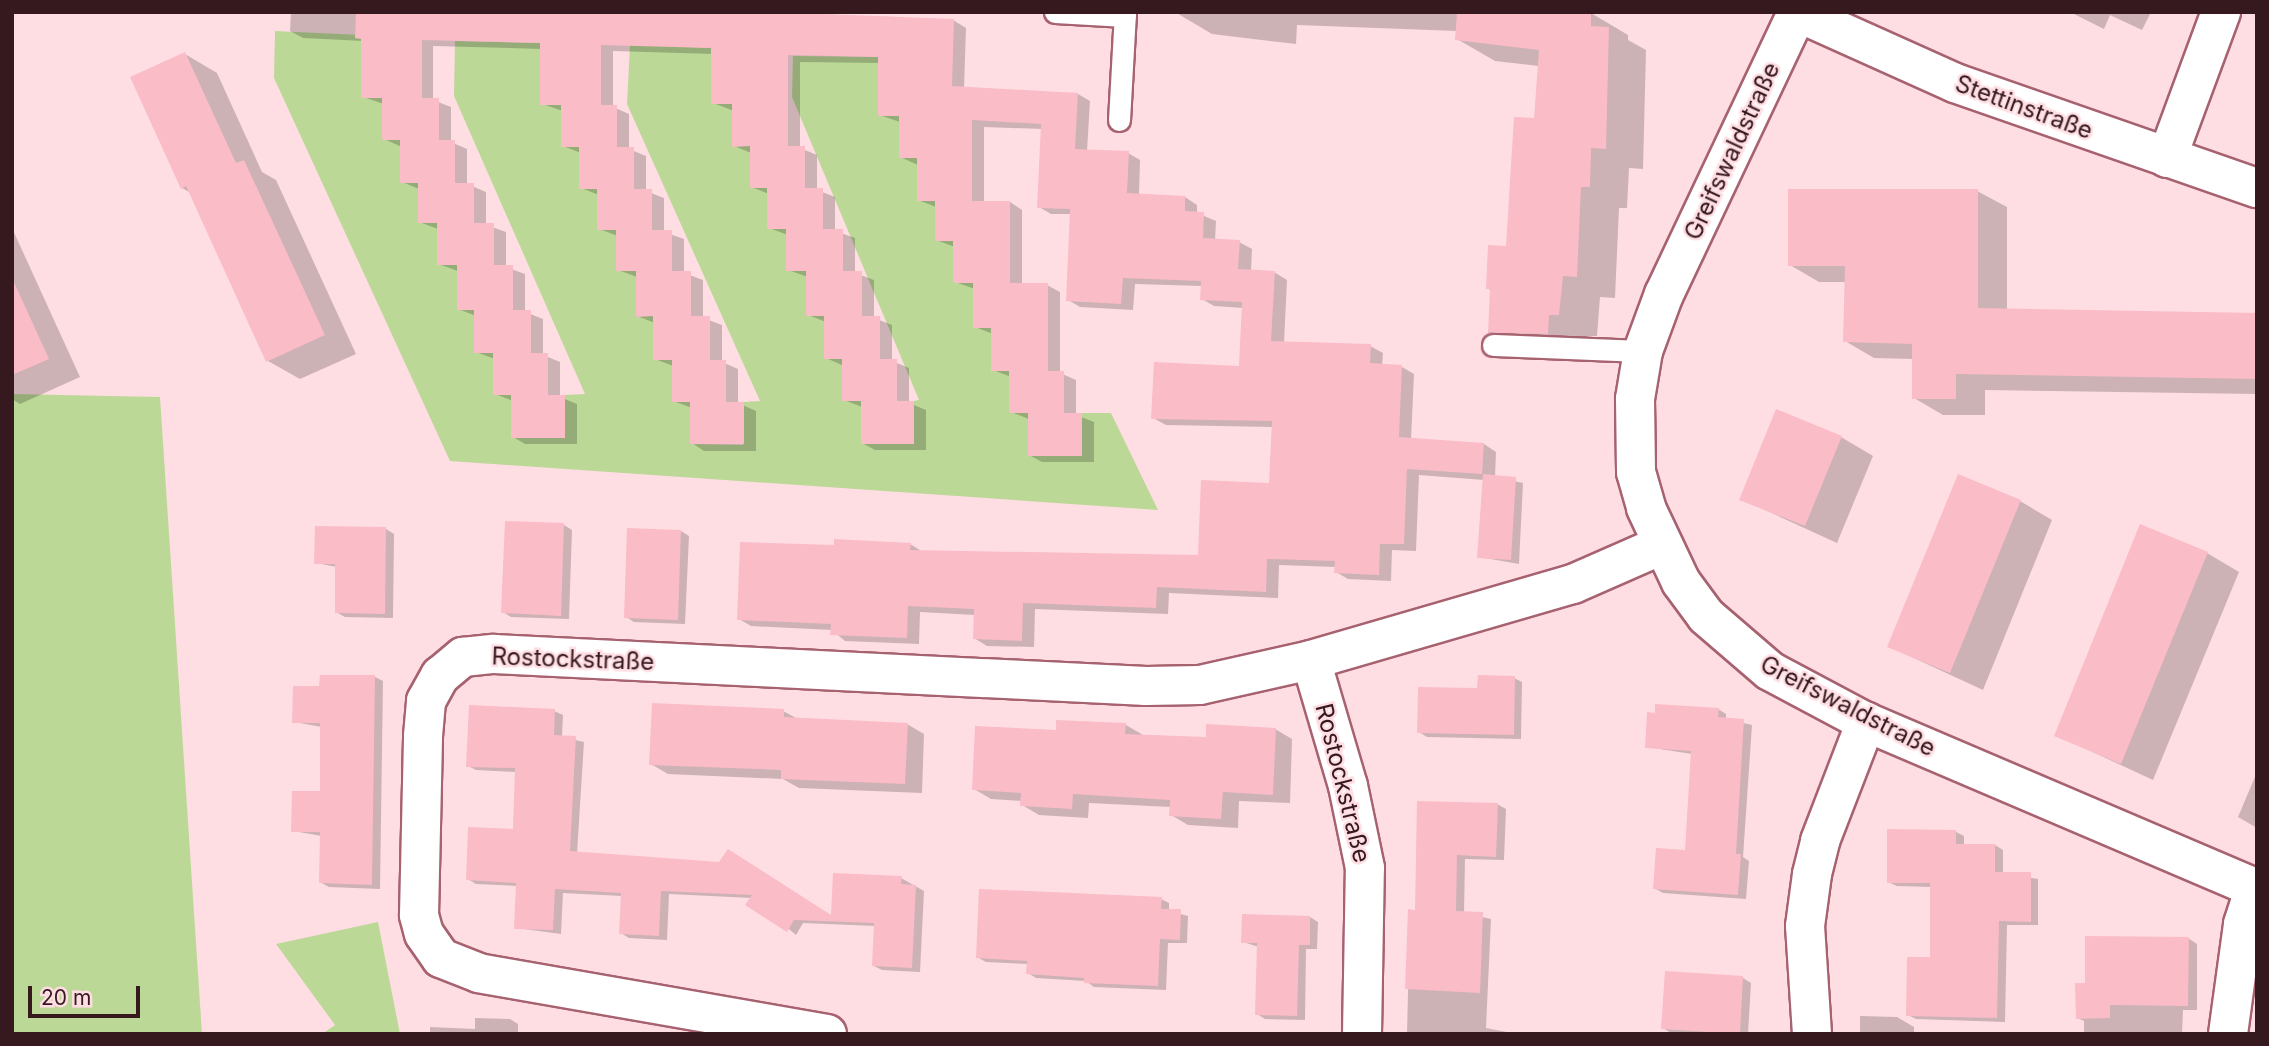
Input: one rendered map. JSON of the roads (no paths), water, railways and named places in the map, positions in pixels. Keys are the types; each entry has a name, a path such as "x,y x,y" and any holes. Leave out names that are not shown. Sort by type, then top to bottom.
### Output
{"street":[{"name":"Stettinstraße","path":"1797,12 1955,83 2257,188"},
{"name":"Greifswaldstraße","path":"1797,12 1664,294 1643,351 1635,399 1636,472 1662,545 1681,582 1735,644 1770,671 1866,722 2256,889 2243,924 2228,1034"},
{"path":"2167,158 2221,12"},
{"name":"Rostockstraße","path":"827,1034 479,973 441,958 424,934 419,915 426,701 440,676 463,657 494,654 1146,686 1200,685 1311,660 1573,584 1662,545"},
{"name":"Rostockstraße","path":"1311,660 1349,786 1365,868 1362,1034"},
{"path":"1812,1034 1805,926 1812,874 1820,841 1866,722"}],"lane":[{"path":"1055,12 1125,14 1119,120"},
{"path":"1493,345 1643,351"}]}
